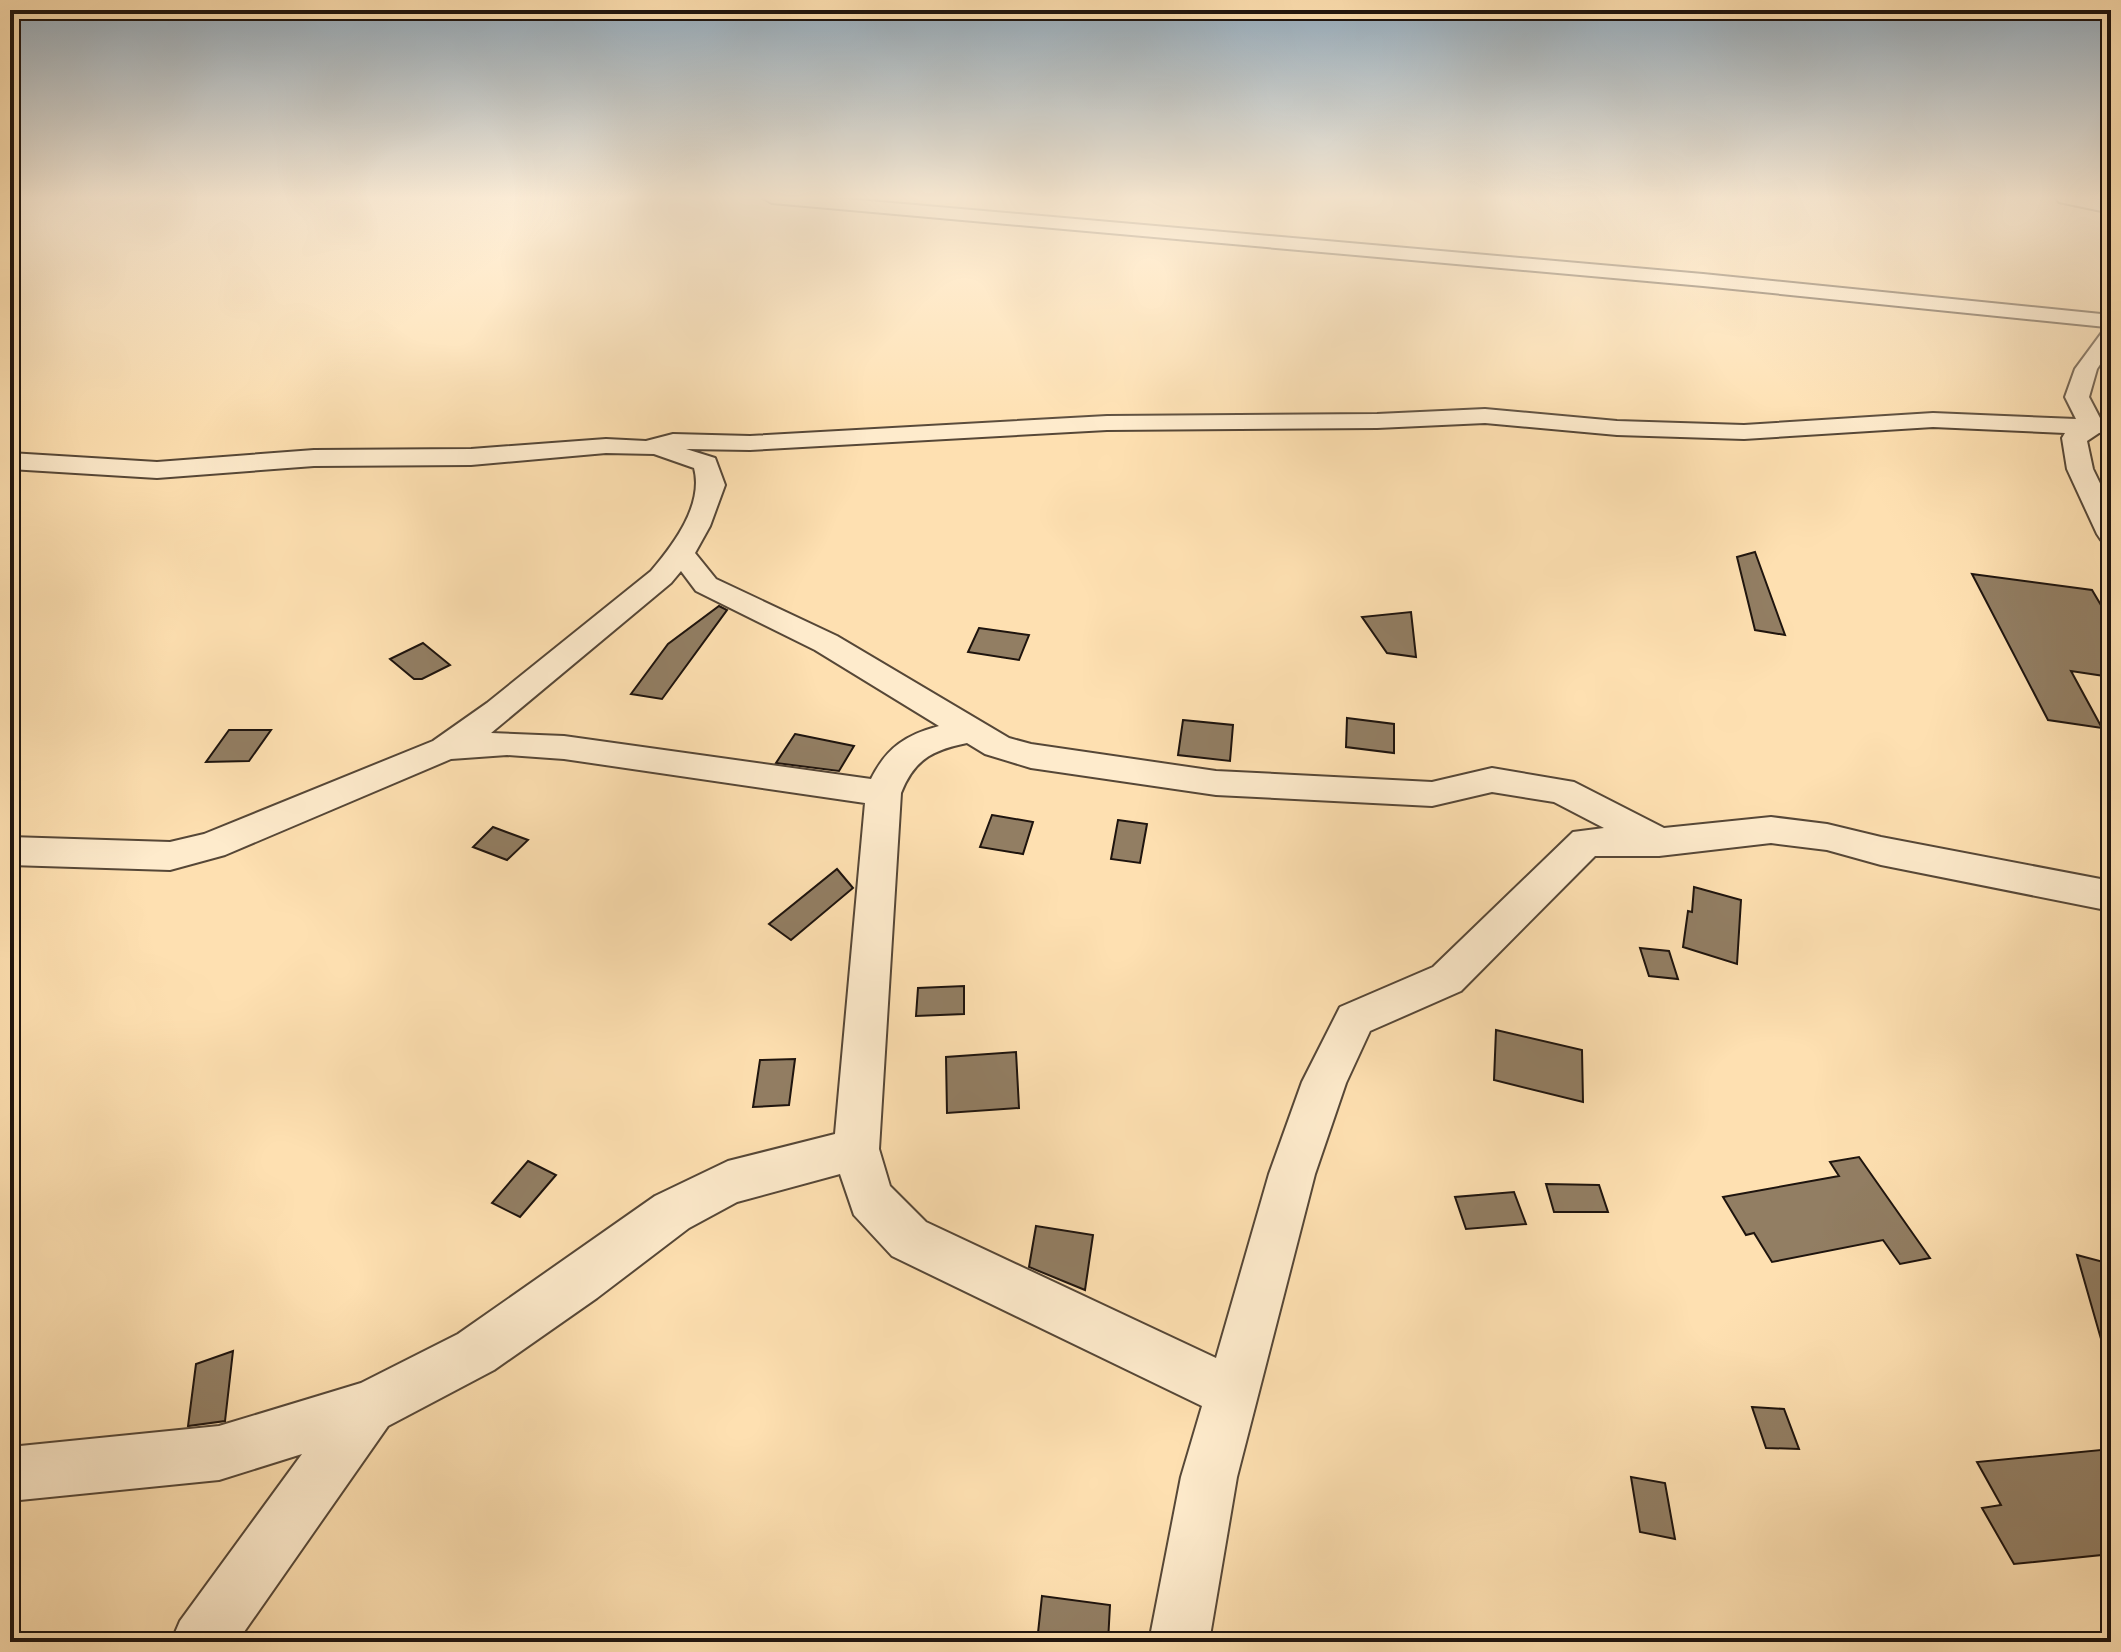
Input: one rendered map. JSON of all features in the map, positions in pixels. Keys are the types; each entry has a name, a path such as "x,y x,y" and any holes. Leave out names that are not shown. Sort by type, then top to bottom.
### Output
{"street":[{"path":"1647,275 2111,321"},
{"path":"2077,397 2086,369 2111,332"},
{"path":"2077,397 2111,408"},
{"path":"2077,397 2101,426"},
{"path":"646,448 673,441 750,443 1091,423 1377,421 1485,416 1617,428 1744,432 1933,420 2101,426"},
{"path":"2101,426 2074,438 2080,469 2111,534"},
{"path":"10,461 157,470 314,458 471,457 606,446 646,448 685,455 706,463 712,485 696,526 681,553 645,592 499,711 445,749"},
{"path":"681,553 706,585 826,643 997,746 1031,756 1216,783 1432,794 1492,780 1506,782 1562,791 1659,842"},
{"path":"645,592 706,585"},
{"path":"975,730 940,737 906,751 893,766 883,793 856,1149 871,1199 909,1239 1230,1392"},
{"path":"10,851 170,856 212,845 445,749 486,742 546,745 883,793"},
{"path":"1179,1642 1209,1477 1230,1392 1292,1174 1324,1082 1355,1019 1447,979 1586,842 1659,842 1771,830 2111,896"},
{"path":"10,1474 219,1453 369,1407 476,1352 580,1281 672,1212 728,1183 856,1149"},
{"path":"201,1642 369,1407"}],"building":[{"path":"1755,552 1785,635 1755,630 1737,557"},
{"path":"1972,574 2092,590 2111,622 2111,677 2071,671 2102,728 2048,720"},
{"path":"719,606 727,610 662,699 631,694 668,644"},
{"path":"1411,612 1416,657 1387,653 1362,617"},
{"path":"979,628 1029,635 1019,660 968,652"},
{"path":"423,643 450,665 422,679 414,679 390,659"},
{"path":"1347,718 1394,724 1394,753 1346,747"},
{"path":"1183,720 1233,725 1230,761 1178,755"},
{"path":"229,730 271,730 249,761 206,762"},
{"path":"795,734 854,746 839,771 776,763"},
{"path":"992,815 1033,822 1023,854 980,847"},
{"path":"1118,820 1147,824 1140,863 1111,859"},
{"path":"493,827 528,840 507,860 473,847"},
{"path":"837,869 853,888 791,940 769,924"},
{"path":"1694,887 1741,900 1737,964 1683,947 1688,911 1692,912"},
{"path":"1640,948 1669,951 1678,979 1649,976"},
{"path":"964,986 964,1014 916,1016 918,988"},
{"path":"1496,1030 1582,1050 1583,1102 1494,1080"},
{"path":"1016,1052 1019,1108 947,1113 946,1057"},
{"path":"795,1059 789,1105 753,1107 760,1060"},
{"path":"1859,1157 1930,1258 1900,1264 1883,1240 1772,1262 1754,1233 1746,1235 1723,1197 1839,1176 1830,1162"},
{"path":"528,1161 556,1175 520,1217 492,1203"},
{"path":"1546,1184 1599,1185 1608,1212 1554,1212"},
{"path":"1514,1192 1526,1224 1466,1229 1455,1197"},
{"path":"1036,1226 1093,1235 1085,1290 1029,1267"},
{"path":"2077,1255 2111,1264 2111,1345 2103,1346"},
{"path":"233,1351 225,1421 188,1426 196,1364"},
{"path":"1752,1407 1784,1409 1799,1449 1766,1448"},
{"path":"2111,1449 2111,1554 2014,1564 1982,1508 2001,1505 1977,1462"},
{"path":"1631,1477 1665,1483 1675,1539 1640,1532"},
{"path":"1042,1596 1110,1605 1108,1642 1037,1642"}]}
